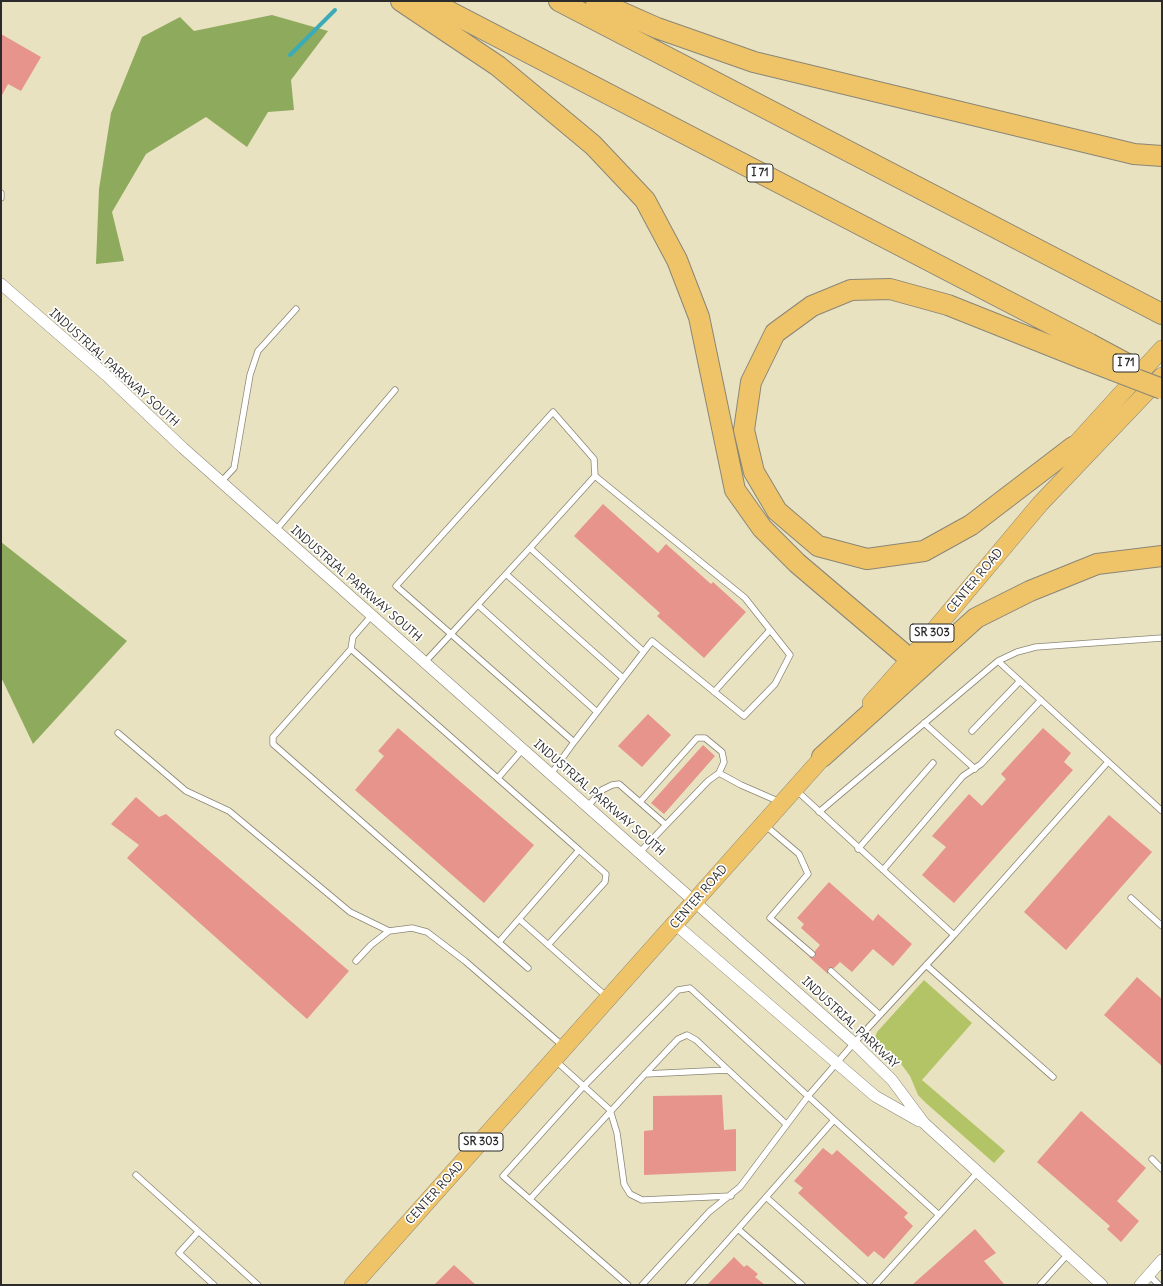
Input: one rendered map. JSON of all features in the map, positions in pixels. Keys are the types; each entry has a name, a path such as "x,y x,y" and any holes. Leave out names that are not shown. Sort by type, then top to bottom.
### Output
{"highway":[{"path":"401,1 498,66 593,146 645,200 677,260 699,317 735,490 762,528 797,563 910,659"},
{"name":"I 71","path":"429,1 1086,351 1162,382"},
{"path":"559,1 1162,314"},
{"path":"596,1 657,28 754,62 1134,154 1162,164"},
{"path":"1134,154 1162,156"},
{"path":"1073,447 972,525 924,551 867,559 818,546 777,511 754,472 744,430 751,382 775,333 812,306 850,290 890,289 948,305 1086,351 1162,389"},
{"path":"822,758 976,618 1030,591 1097,564 1162,556"}],"main road":[{"name":"CENTER ROAD","path":"1040,504 1051,481 1073,447 1162,349"},
{"name":"CENTER ROAD","path":"353,1285 910,659 1040,504 1162,376"}],"street":[{"name":"INDUSTRIAL PARKWAY SOUTH","path":"1,284 106,375 222,482 695,901"},
{"name":"INDUSTRIAL PARKWAY","path":"695,901 854,1043 892,1080 924,1123 1102,1285"},
{"path":"675,924 875,1096 924,1123"},
{"path":"1140,1285 1162,1260"}],"lane":[{"path":"1,193 1,198"},
{"path":"222,482 234,468 250,375 258,351 296,309"},
{"path":"276,530 395,390"},
{"path":"425,662 451,634 478,605 595,476 594,459 553,412 396,586 451,634 574,742"},
{"path":"551,774 652,641 744,716 775,684 790,655 745,598 595,476"},
{"path":"530,548 644,651"},
{"path":"506,574 623,678"},
{"path":"478,605 597,712"},
{"path":"372,615 352,637 351,649 273,737 273,744 528,968"},
{"path":"714,692 770,630"},
{"path":"819,812 998,661 1017,652 1036,647 1162,638"},
{"path":"351,649 606,874 606,882 548,945"},
{"path":"998,661 1162,811"},
{"path":"972,731 1020,681"},
{"path":"882,870 963,776 981,764 1041,700"},
{"path":"924,723 975,769"},
{"path":"118,733 186,792 228,810 350,912 389,931"},
{"path":"640,802 697,738 706,738 722,752 724,762 719,772 708,781 640,852"},
{"path":"498,778 523,749"},
{"path":"642,1285 709,1212 731,1196 740,1187 786,1124 854,1043 1108,762"},
{"path":"858,848 933,763"},
{"path":"719,772 741,785 782,803"},
{"path":"588,806 602,790 612,785 619,784 666,825"},
{"path":"794,788 882,870 954,934"},
{"path":"763,824 799,854 808,874 770,918 812,954"},
{"path":"499,942 579,850"},
{"path":"1131,898 1162,926"},
{"path":"519,919 609,998"},
{"path":"356,961 371,945 389,931 412,928 427,932 436,937 559,1054 583,1087 610,1110 617,1133 624,1184 630,1194 642,1200 731,1196"},
{"path":"926,965 1053,1077"},
{"path":"831,971 880,1015"},
{"path":"628,1285 503,1176 583,1087 678,990 690,988 810,1095 834,1120 939,1215"},
{"path":"530,1199 610,1110 678,1039 687,1035 696,1040 786,1124"},
{"path":"645,1074 727,1070"},
{"path":"688,1285 834,1120"},
{"path":"1152,1159 1162,1169"},
{"path":"875,1285 978,1172"},
{"path":"136,1175 258,1285"},
{"path":"766,1197 865,1285"},
{"path":"738,1229 802,1285"},
{"path":"198,1232 179,1253 214,1285"},
{"path":"1040,1285 1068,1253"},
{"path":"1148,1276 1159,1285"}],"green space":[{"path":"272,15 328,31 291,80 294,110 268,112 247,147 206,117 146,154 112,212 124,261 96,264 99,189 111,113 142,37 180,17 194,31"},
{"path":"1,542 127,641 33,744 1,677"},
{"path":"924,980 972,1023 922,1080 1005,1151 994,1163 918,1095 910,1076 896,1057 874,1040 877,1032"}],"building":[{"path":"1,34 41,57 21,91 8,84 1,97"},
{"path":"603,504 658,553 666,544 711,584 713,582 746,612 704,658 657,616 660,613 574,536"},
{"path":"648,714 671,735 642,767 618,746"},
{"path":"398,728 534,845 484,903 355,790 384,756 378,751"},
{"path":"1043,728 1071,753 1064,762 1073,770 954,903 922,875 946,847 932,836 969,794 982,806 1006,779 1001,774"},
{"path":"703,745 715,756 664,814 651,803"},
{"path":"136,797 159,817 166,814 349,971 307,1019 127,858 139,845 111,824"},
{"path":"1109,815 1152,852 1066,950 1024,912"},
{"path":"829,882 873,921 878,914 912,944 893,966 873,949 852,972 840,962 834,968 828,968 828,974 809,957 815,957 815,951 820,945 801,928 804,924 797,918"},
{"path":"1137,977 1162,999 1162,1066 1104,1015"},
{"path":"722,1095 724,1130 736,1129 736,1171 644,1175 644,1131 653,1130 653,1096"},
{"path":"1081,1111 1146,1168 1117,1201 1139,1221 1121,1242 1107,1229 1110,1226 1037,1162"},
{"path":"823,1148 832,1155 837,1150 908,1213 904,1217 913,1226 884,1259 874,1251 868,1257 798,1193 803,1188 794,1181"},
{"path":"975,1229 996,1253 984,1261 1005,1285 912,1285"},
{"path":"734,1257 744,1267 747,1265 758,1274 755,1277 765,1285 707,1285"},
{"path":"454,1265 476,1285 434,1285"}],"waterway":[{"path":"290,55 335,10"}]}
